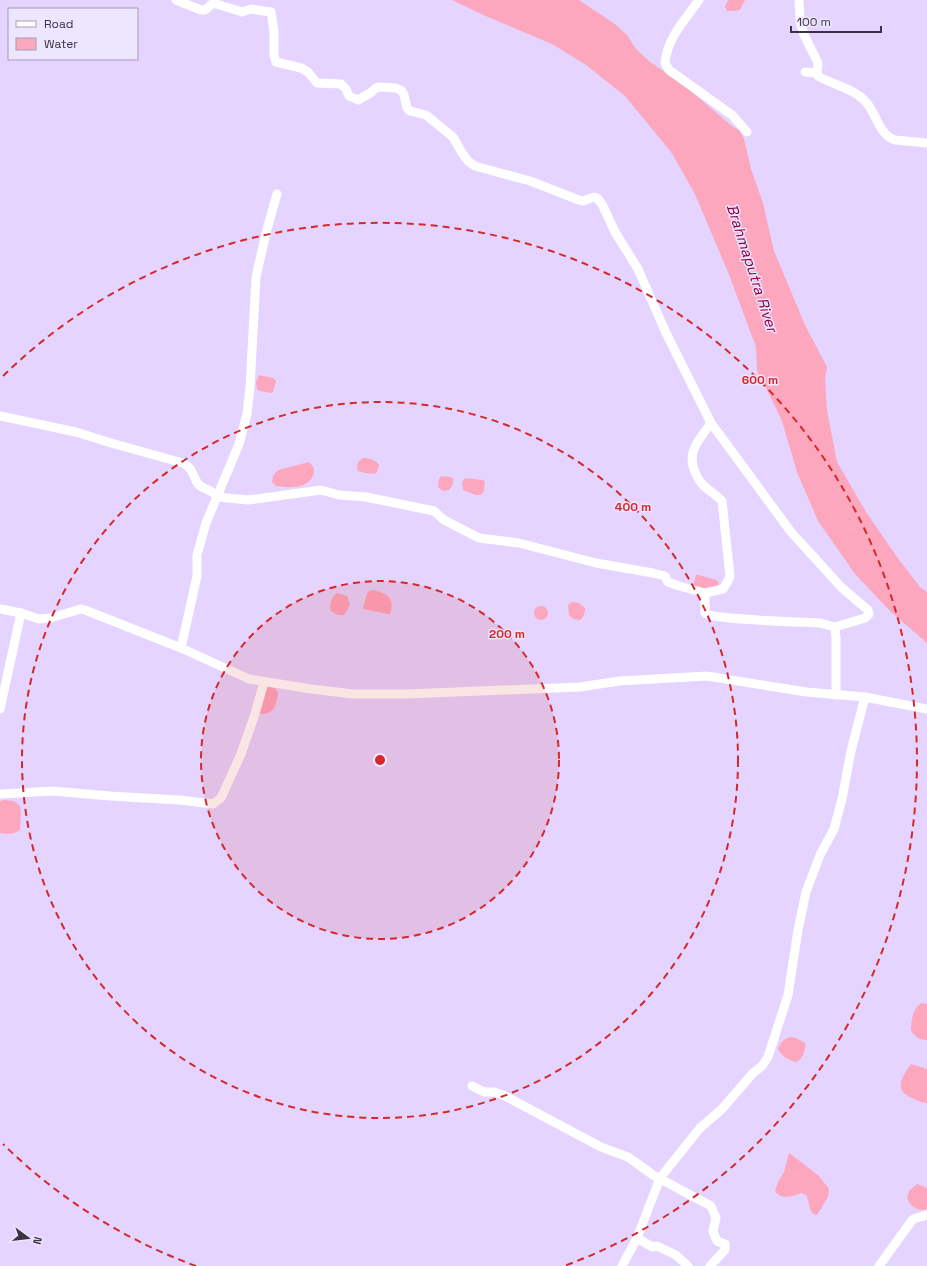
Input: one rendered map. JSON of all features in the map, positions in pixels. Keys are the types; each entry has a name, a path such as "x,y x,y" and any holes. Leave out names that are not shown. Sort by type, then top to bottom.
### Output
{"street":[{"path":"176,0 201,10 205,10 213,3 242,12 251,10 271,12 274,31 274,56 276,62 301,68 308,72 317,83 341,84 346,89 348,96 353,99 358,100 363,98 376,88 396,88 402,91 407,108 410,111 426,115 453,137 468,161 475,166 530,181 579,200 583,201 594,197 597,198 602,204 614,232 638,269 666,333 711,423 791,532 842,588 868,610 869,614 865,618 835,627 820,623 709,616 705,613 705,593"},
{"path":"699,0 670,41 664,63 670,70 732,115 747,132"},
{"path":"799,0 800,20 804,35 818,63 818,76 859,95 866,101 883,132 890,138 894,140 927,143"},
{"path":"805,72 817,73"},
{"path":"181,648 197,576 197,555 206,523 239,444 247,414 250,387 256,277 277,194"},
{"path":"0,416 76,432 183,463 191,469 199,485 214,492 216,496 248,500 321,490 339,495 366,496 434,511 444,520 479,538 519,543 596,563 653,573 665,576 668,582 705,593 723,589 730,576 722,501 717,495 708,491 701,483 694,470 692,462 692,454 696,444 711,423"},
{"path":"0,609 21,613 32,618 39,619 50,618 81,609 181,648 249,679 353,694 406,694 580,687 619,681 707,676 779,688 865,697 927,710"},
{"path":"0,709 21,613"},
{"path":"835,627 836,695"},
{"path":"0,794 53,791 179,800 213,804 221,798 241,754 264,682"},
{"path":"622,1266 638,1238 660,1178 700,1128 722,1109 753,1073 762,1066 768,1057 788,995 798,930 806,892 820,855 834,829 842,799 851,751 865,697"},
{"path":"472,1086 484,1092 494,1092 503,1095 601,1147 628,1157 653,1175 711,1206 716,1218 713,1231 717,1241 725,1244 725,1250 710,1266"},
{"path":"879,1266 913,1219 927,1215"},
{"path":"638,1238 648,1246 657,1246 676,1255 688,1266"}],"water":[{"name":"Brahmaputra River","path":"452,0 579,0 615,24 627,35 636,49 649,61 686,87 740,131 744,139 751,169 763,203 774,251 805,325 827,367 825,379 827,410 837,462 866,512 897,557 920,587 927,592 927,643 890,611 855,574 818,521 797,472 782,421 765,386 760,380 757,370 756,347 728,272 694,192 671,152 625,96 586,65 552,44"},
{"path":"728,0 745,0 740,10 727,11 725,7"},
{"path":"259,375 273,378 276,381 273,392 260,391 257,389 256,382"},
{"path":"363,458 372,459 379,465 375,474 358,471 358,462"},
{"path":"309,462 313,467 314,472 313,476 306,483 297,487 286,487 276,486 272,482 273,476 278,470"},
{"path":"441,476 454,479 449,490 443,491 438,487"},
{"path":"465,478 483,480 485,482 484,491 481,495 476,495 463,490 462,482"},
{"path":"696,575 716,580 719,583 717,588 707,590 693,586"},
{"path":"371,590 381,592 388,596 392,603 390,614 363,609 367,593"},
{"path":"337,593 347,596 350,605 344,615 338,615 331,611 331,601"},
{"path":"572,602 579,603 585,608 584,614 580,620 573,619 569,615 568,605"},
{"path":"541,606 546,608 548,613 546,618 541,620 536,618 534,613 536,608"},
{"path":"264,688 275,688 278,693 274,708 268,713 260,714 258,713"},
{"path":"0,801 14,801 20,806 20,830 15,833 0,833"},
{"path":"922,1003 927,1004 927,1040 917,1037 911,1030 912,1019 916,1008"},
{"path":"791,1037 805,1043 804,1054 796,1062 786,1058 778,1049 786,1038"},
{"path":"911,1064 927,1069 927,1103 921,1102 906,1095 901,1087 902,1078"},
{"path":"789,1153 818,1175 829,1189 828,1197 817,1215 813,1214 810,1209 807,1196 802,1193 784,1197 775,1191 784,1172"},
{"path":"917,1184 927,1188 927,1209 924,1210 915,1208 907,1198 909,1191"}]}
